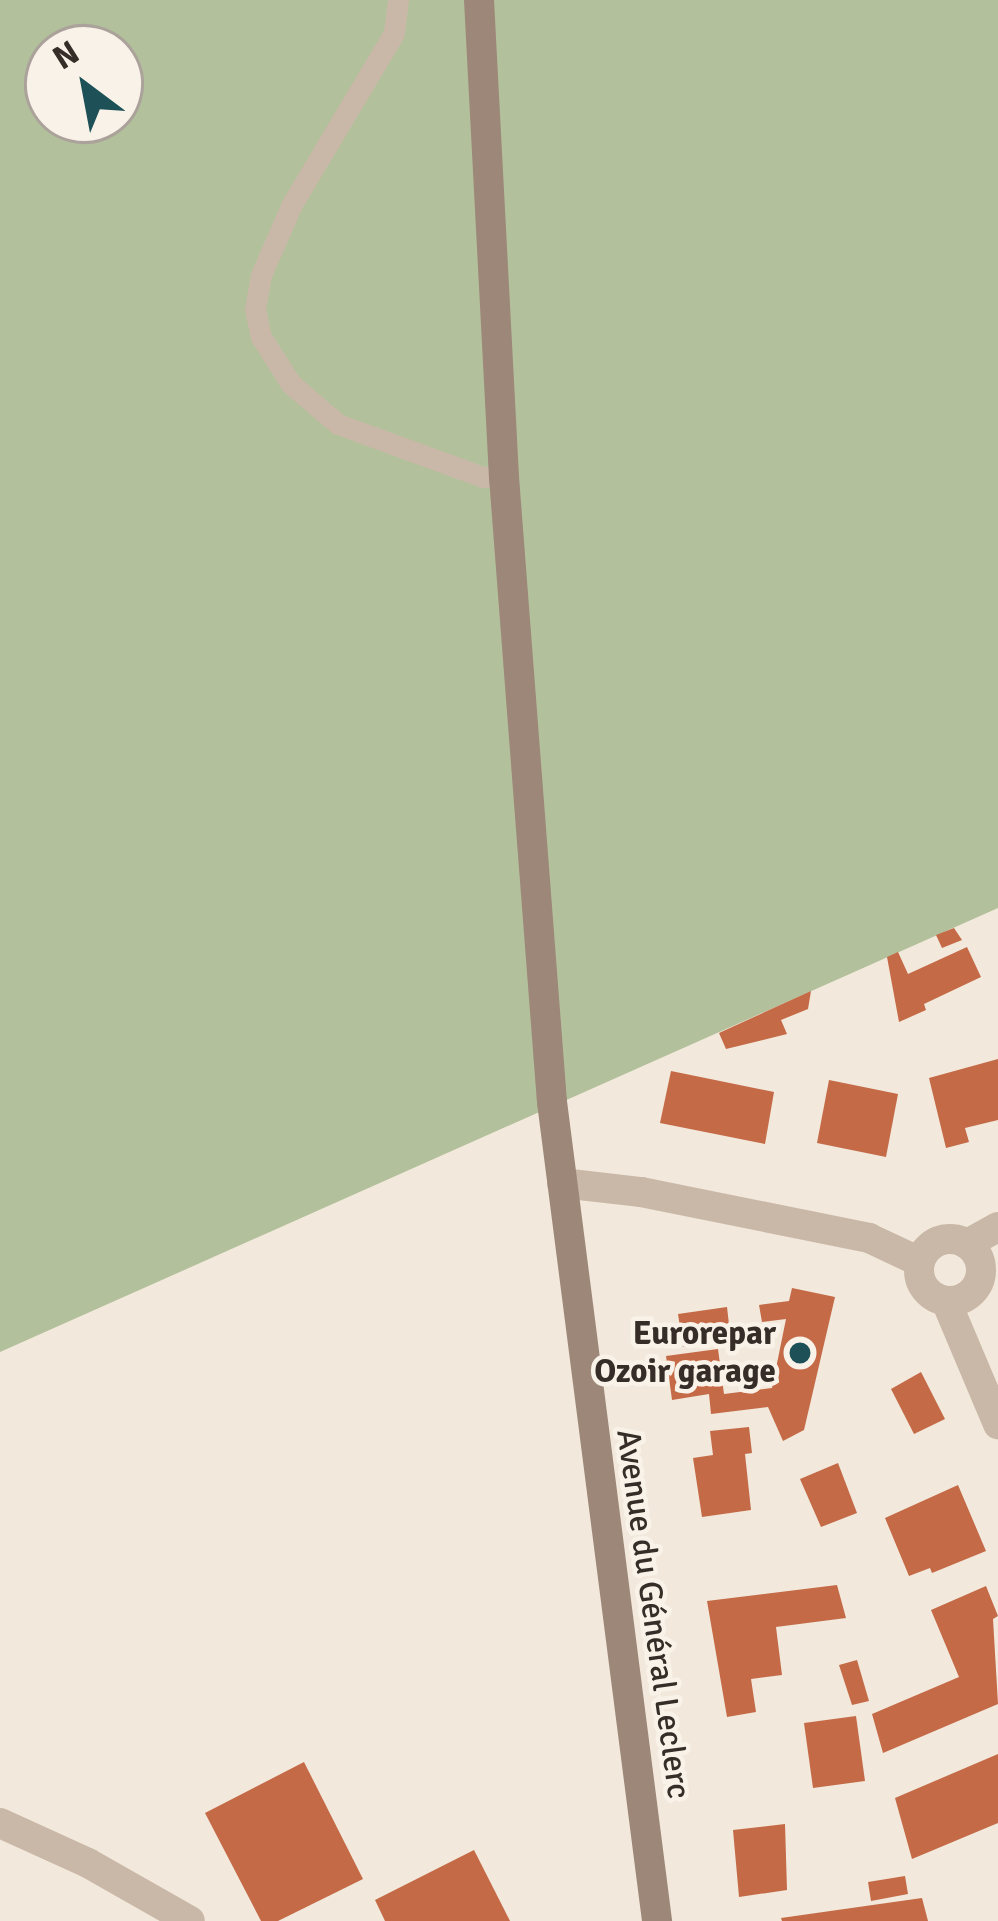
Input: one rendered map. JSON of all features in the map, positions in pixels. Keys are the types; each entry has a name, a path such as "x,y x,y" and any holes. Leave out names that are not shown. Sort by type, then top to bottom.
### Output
{"street":[{"name":"Avenue du Général Leclerc","path":"479,0 504,476 552,1102 657,1921"},
{"path":"562,1183 641,1192 869,1238 920,1262"},
{"path":"946,1301 971,1293 998,1227"},
{"path":"982,1262 939,1241 920,1262 921,1282 946,1301 998,1424"},
{"path":"0,1823 88,1863 190,1921"}],"lane":[{"path":"398,0 394,33 276,237 260,275 258,323 291,384 338,424 483,477 504,476"}],"green space":[{"path":"0,0 998,0 998,908 0,1352"}],"building":[{"path":"954,928 962,940 942,948 936,935"},
{"path":"967,947 981,977 924,1004 926,1010 899,1022 887,957 898,952 908,974"},
{"path":"811,991 808,1009 781,1020 787,1034 726,1049 719,1033"},
{"path":"998,1059 998,1120 965,1128 969,1142 946,1148 929,1078"},
{"path":"671,1071 774,1092 765,1144 660,1123"},
{"path":"829,1080 898,1094 886,1157 817,1143"},
{"path":"792,1288 835,1297 804,1430 783,1441 768,1407 711,1414 709,1394 672,1400 666,1356 718,1349 724,1394 772,1388 786,1319 762,1322 759,1305 789,1301"},
{"path":"727,1307 731,1342 683,1347 678,1314"},
{"path":"921,1372 945,1419 914,1434 891,1389"},
{"path":"749,1427 752,1453 745,1454 751,1510 702,1517 693,1458 713,1455 710,1431"},
{"path":"838,1463 857,1513 821,1527 800,1479"},
{"path":"958,1485 986,1551 932,1573 930,1568 909,1576 885,1518"},
{"path":"837,1585 846,1618 776,1627 782,1675 751,1679 756,1712 727,1717 707,1601"},
{"path":"986,1586 998,1616 993,1619 998,1704 883,1753 872,1714 959,1677 931,1610"},
{"path":"857,1660 869,1701 852,1705 839,1665"},
{"path":"856,1716 865,1781 813,1788 804,1723"},
{"path":"998,1754 998,1823 912,1859 895,1798"},
{"path":"304,1762 363,1879 278,1921 261,1921 205,1813"},
{"path":"785,1824 787,1890 739,1897 733,1830"},
{"path":"474,1850 510,1921 385,1921 375,1900"},
{"path":"905,1876 908,1894 871,1901 868,1882"},
{"path":"922,1898 928,1921 781,1918"}],"place":[{"name":"Eurorepar Ozoir garage","path":"800,1353"}]}
